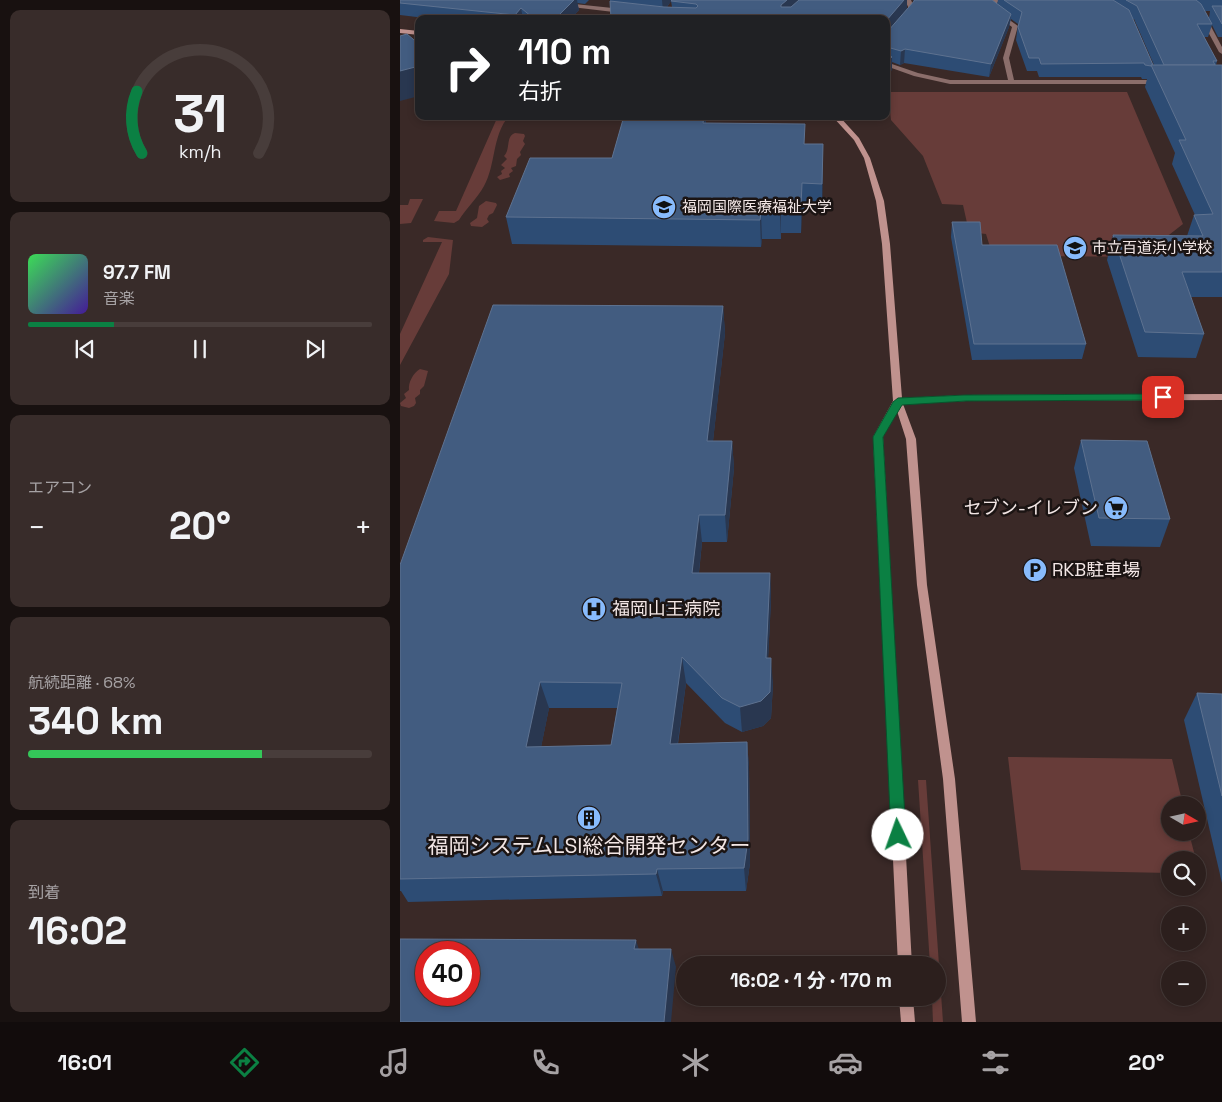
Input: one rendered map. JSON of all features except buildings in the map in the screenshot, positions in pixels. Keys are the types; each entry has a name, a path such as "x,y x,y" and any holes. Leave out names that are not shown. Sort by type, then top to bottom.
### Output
{"street":[{"path":"574,6 580,0"},
{"path":"900,25 912,9 908,0"},
{"path":"996,0 991,9 1015,26 1006,58 1011,82"},
{"path":"556,4 631,12"},
{"path":"610,15 614,10"},
{"path":"1208,15 1202,15 1222,52"},
{"path":"400,31 415,33"},
{"path":"890,65 916,75 950,82 1166,82"},
{"path":"1153,73 1157,82"},
{"path":"839,120 857,139 867,158 880,201 886,244 898,402 911,439 922,585 949,779 969,1022"},
{"path":"898,402 966,398 1222,397"},
{"path":"898,402 878,437 905,956"},
{"path":"907,1006 908,1022"}],"shaded area":[{"path":"890,92 1127,92 1183,224 1165,238 1171,257 1022,256 990,247 986,234 969,232 963,205 942,204 923,156 891,120"},
{"path":"496,120 506,120 497,141 488,178 481,190 459,220 454,223 434,221 439,211 456,211"},
{"path":"515,133 524,134 523,141 525,144 520,152 521,155 517,159 516,166 511,168 513,171 509,174 510,177 500,180 497,177 502,174 501,171 505,168 501,165 507,159 504,156 510,137"},
{"path":"410,199 423,199 411,223 400,224 400,205 408,205"},
{"path":"486,201 496,203 497,205 487,219 489,222 482,227 471,226 470,223 477,218 479,206"},
{"path":"428,237 453,240 449,274 400,365 400,334 442,242 423,242"},
{"path":"420,369 428,371 424,386 420,390 420,394 415,398 416,403 409,408 401,406 400,403 406,398 404,394 409,390 412,378"},
{"path":"1008,757 1172,759 1181,796 1161,796 1161,841 1191,841 1194,851 1161,851 1161,873 1021,870"},
{"path":"918,780 926,780 938,956 929,956"},
{"path":"932,1006 942,1006 943,1022 933,1022"}],"place":[{"name":"福岡国際医療福祉大学","path":"664,207"},
{"name":"市立百道浜小学校","path":"1075,248"},
{"name":"セブン-イレブン","path":"1116,508"},
{"name":"RKB駐車場","path":"1035,570"},
{"name":"福岡山王病院","path":"594,609"},
{"name":"福岡システムLSI総合開発センター","path":"589,818"}],"route":[{"path":"898,835 878,437 898,402 966,398 1163,397"}]}
